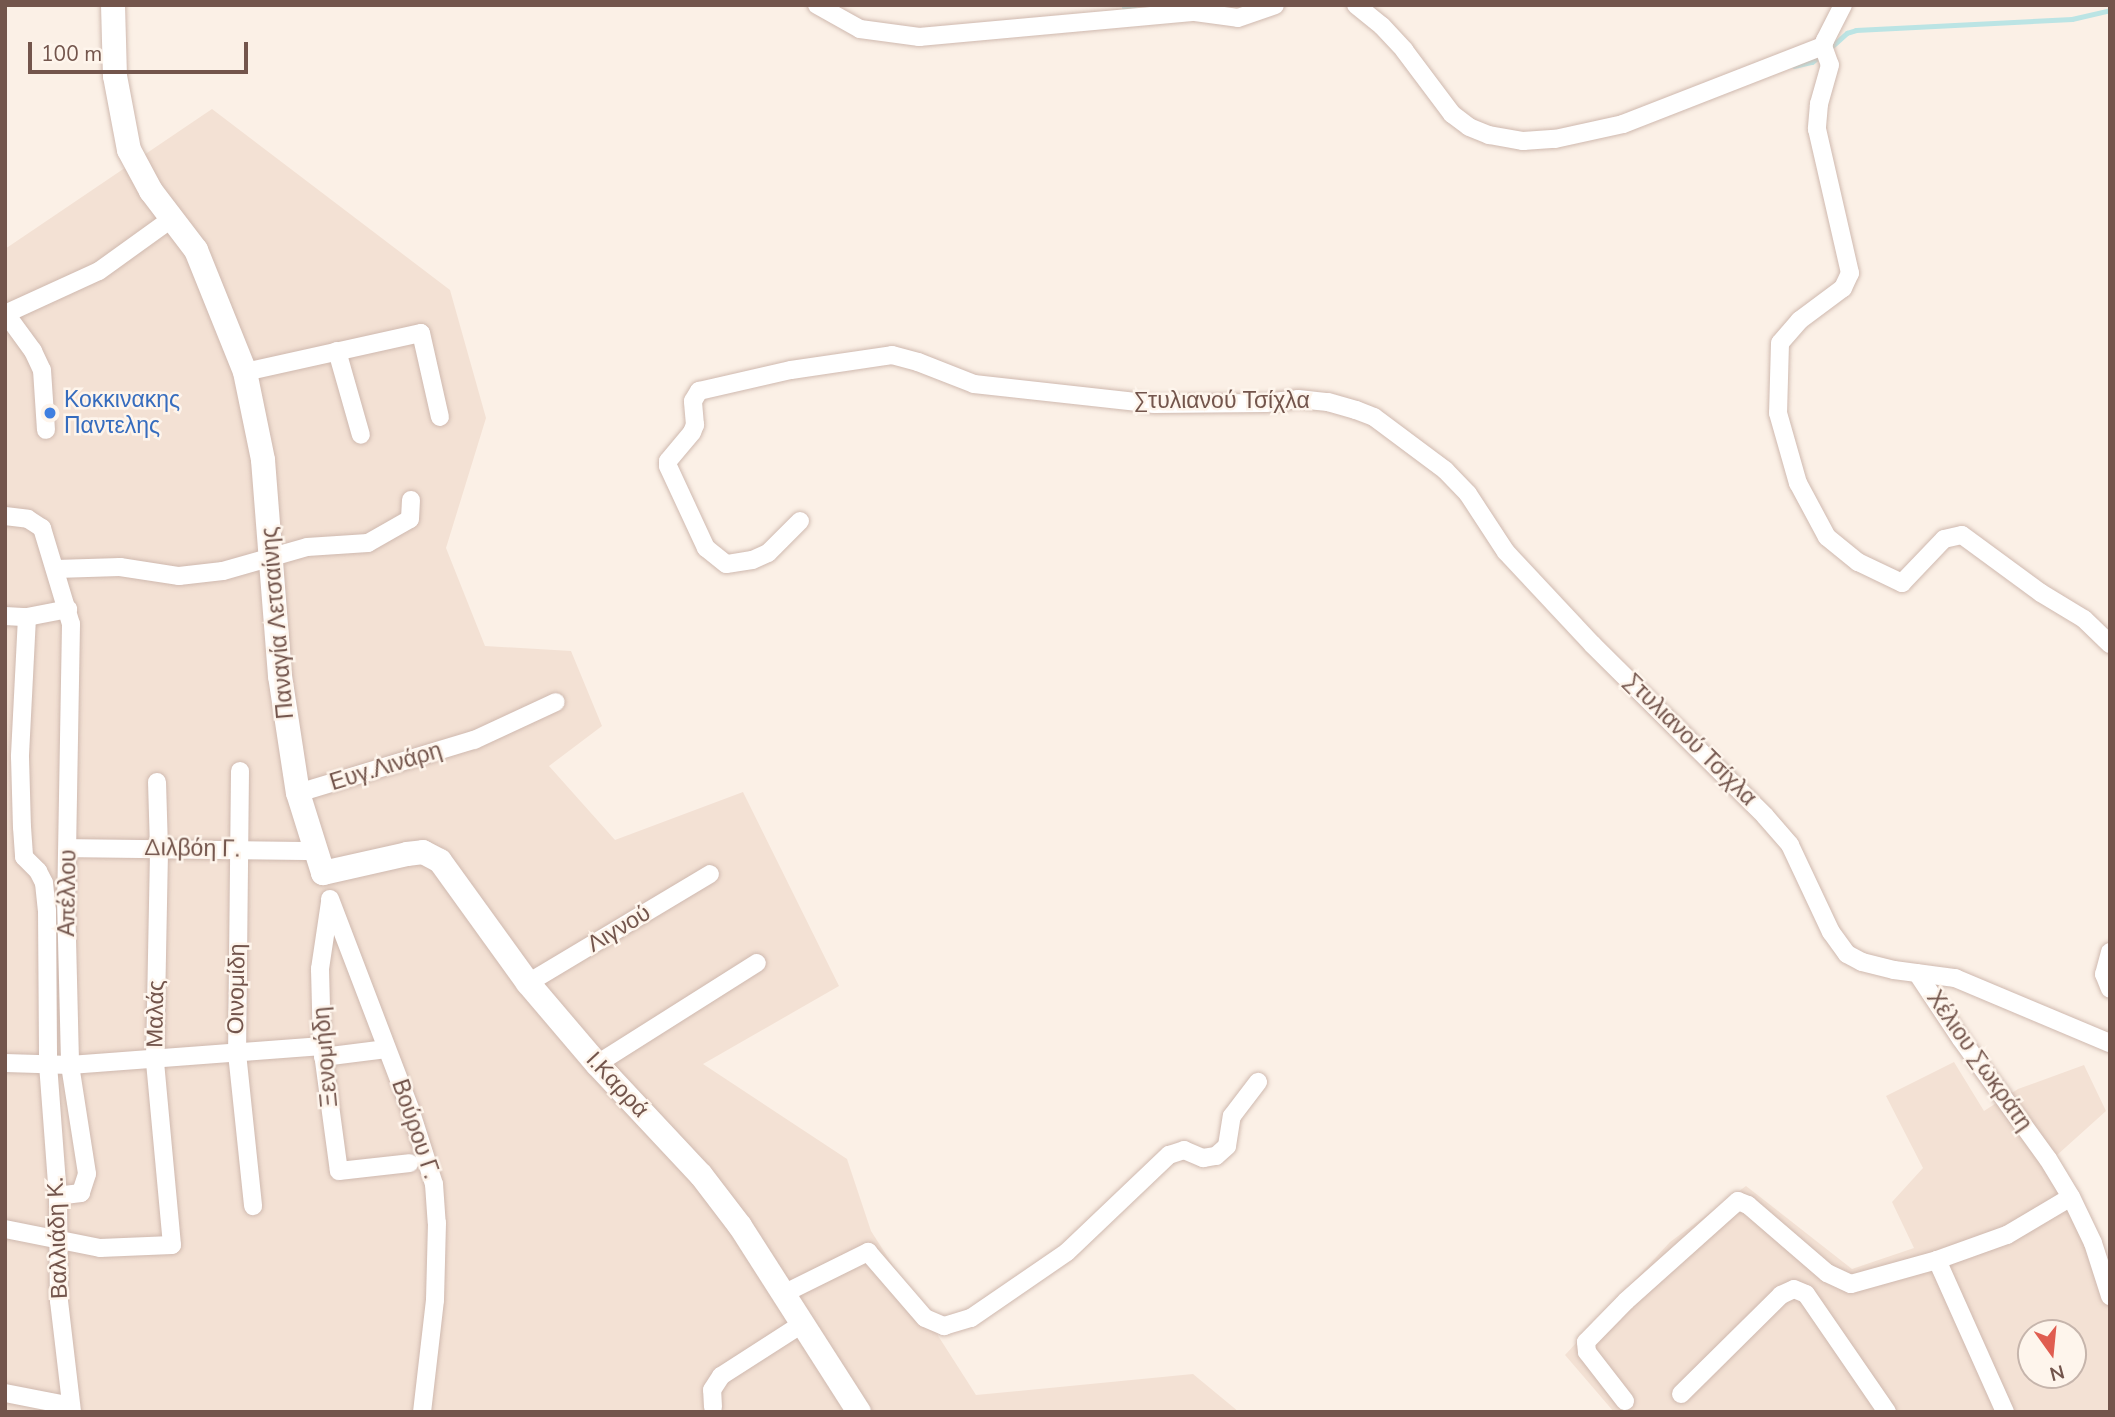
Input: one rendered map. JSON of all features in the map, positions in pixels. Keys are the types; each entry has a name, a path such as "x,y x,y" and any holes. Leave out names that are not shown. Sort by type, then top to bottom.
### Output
{"main road":[{"name":"Παναγία Λετσαίνης","path":"113,5 115,76 125,136 137,168 195,250 245,372 263,460 280,676 298,793 319,862"},
{"name":"Ι.Καρρά","path":"319,862 407,854 433,855 447,869 528,983 597,1064 701,1175 740,1226 859,1412"}],"street":[{"path":"817,5 860,29 919,37 990,33 1195,12 1238,18 1275,5"},
{"path":"1356,5 1382,26 1404,50 1452,114 1469,127 1489,135 1523,141 1555,139 1623,124 1826,54"},
{"path":"1843,5 1826,54 1817,129 1850,273 1843,288 1788,331 1779,350 1780,429 1808,506 1827,537 1849,557 1899,583 1944,539 1955,534 1969,537 2042,593 2084,619 2110,644"},
{"path":"46,430 42,370 33,351 6,314 99,271 171,219"},
{"path":"245,372 421,332 440,417"},
{"path":"337,351 361,435"},
{"name":"Στυλιανού Τσίχλα","path":"800,521 768,553 752,559 726,564 706,548 668,466 674,452 692,432 695,418 693,401 699,391 791,370 892,355 974,384 1154,404 1266,403 1298,399 1328,402 1374,417 1445,470 1468,495 1506,552 1592,644 1765,816 1790,845 1842,949 1862,962 1917,973"},
{"path":"56,569 120,567 179,576 223,572 307,547 368,543 410,519 411,500"},
{"name":"Απέλλου","path":"5,516 28,519 42,528 71,624 68,848 70,1065 87,1174 81,1193 58,1196"},
{"path":"5,616 27,617 68,609"},
{"path":"5,858 24,857 20,757 27,617"},
{"name":"Ευγ.Λινάρη","path":"298,793 474,740 556,702"},
{"name":"Οινομίδη","path":"240,771 237,1053 253,1206"},
{"name":"Μαλάς","path":"57,1241 100,1248 172,1245 155,1060 158,782"},
{"name":"Διλβόη Γ.","path":"68,848 241,850 319,862"},
{"name":"Βαλλιάδη Κ.","path":"24,857 38,871 44,883 47,910 48,1064 58,1196 59,1301 71,1409"},
{"name":"Ξενομήδη","path":"319,862 330,899 320,969 322,1052 339,1171 410,1163"},
{"name":"Λιγνού","path":"528,983 710,874"},
{"name":"Βούρου Γ.","path":"330,899 410,1108 436,1195 435,1300 422,1412"},
{"path":"2110,952 2104,974 2110,989"},
{"path":"597,1064 757,963"},
{"name":"Χέλιου Σωκράτη","path":"1917,973 1955,978 2033,1013 2110,1043"},
{"name":"Χέλιου Σωκράτη","path":"1917,973 1961,1040 2048,1159 2071,1197 2093,1242 2110,1296"},
{"path":"5,1063 70,1065 237,1053 386,1049"},
{"path":"785,1293 868,1252 925,1318 944,1326 959,1323 997,1302 1029,1276 1067,1252 1169,1155 1184,1150 1203,1158 1216,1156 1227,1146 1232,1116 1258,1082"},
{"path":"1625,1401 1587,1352 1586,1342 1626,1301 1738,1201 1748,1205 1827,1273 1843,1282 1859,1283 1937,1260 2015,1231 2071,1197"},
{"path":"5,1229 57,1241"},
{"path":"1937,1260 2005,1412"},
{"path":"1681,1394 1781,1295 1794,1289 1806,1294 1887,1412"},
{"path":"713,1407 712,1390 721,1376 802,1324"},
{"path":"5,1393 71,1409"}],"shaded area":[{"path":"212,109 450,290 486,418 446,548 485,646 571,651 602,726 549,766 615,840 743,792 839,986 703,1064 847,1159 871,1231 976,1395 1193,1374 1239,1412 5,1412 5,249"},
{"path":"1954,1062 1984,1111 2018,1089 2084,1065 2106,1111 2056,1156 2110,1288 2110,1412 1614,1412 1565,1355 1670,1242 1746,1186 1852,1269 1914,1248 1892,1202 1923,1168 1886,1096"}],"waterway":[{"path":"1124,7 1135,5"},
{"path":"1828,50 1847,33 1856,30 2072,19 2110,10"},
{"path":"1794,66 1812,62 1821,55"}],"place":[{"name":"Κοκκινακης Παντελης","path":"50,413"}]}
